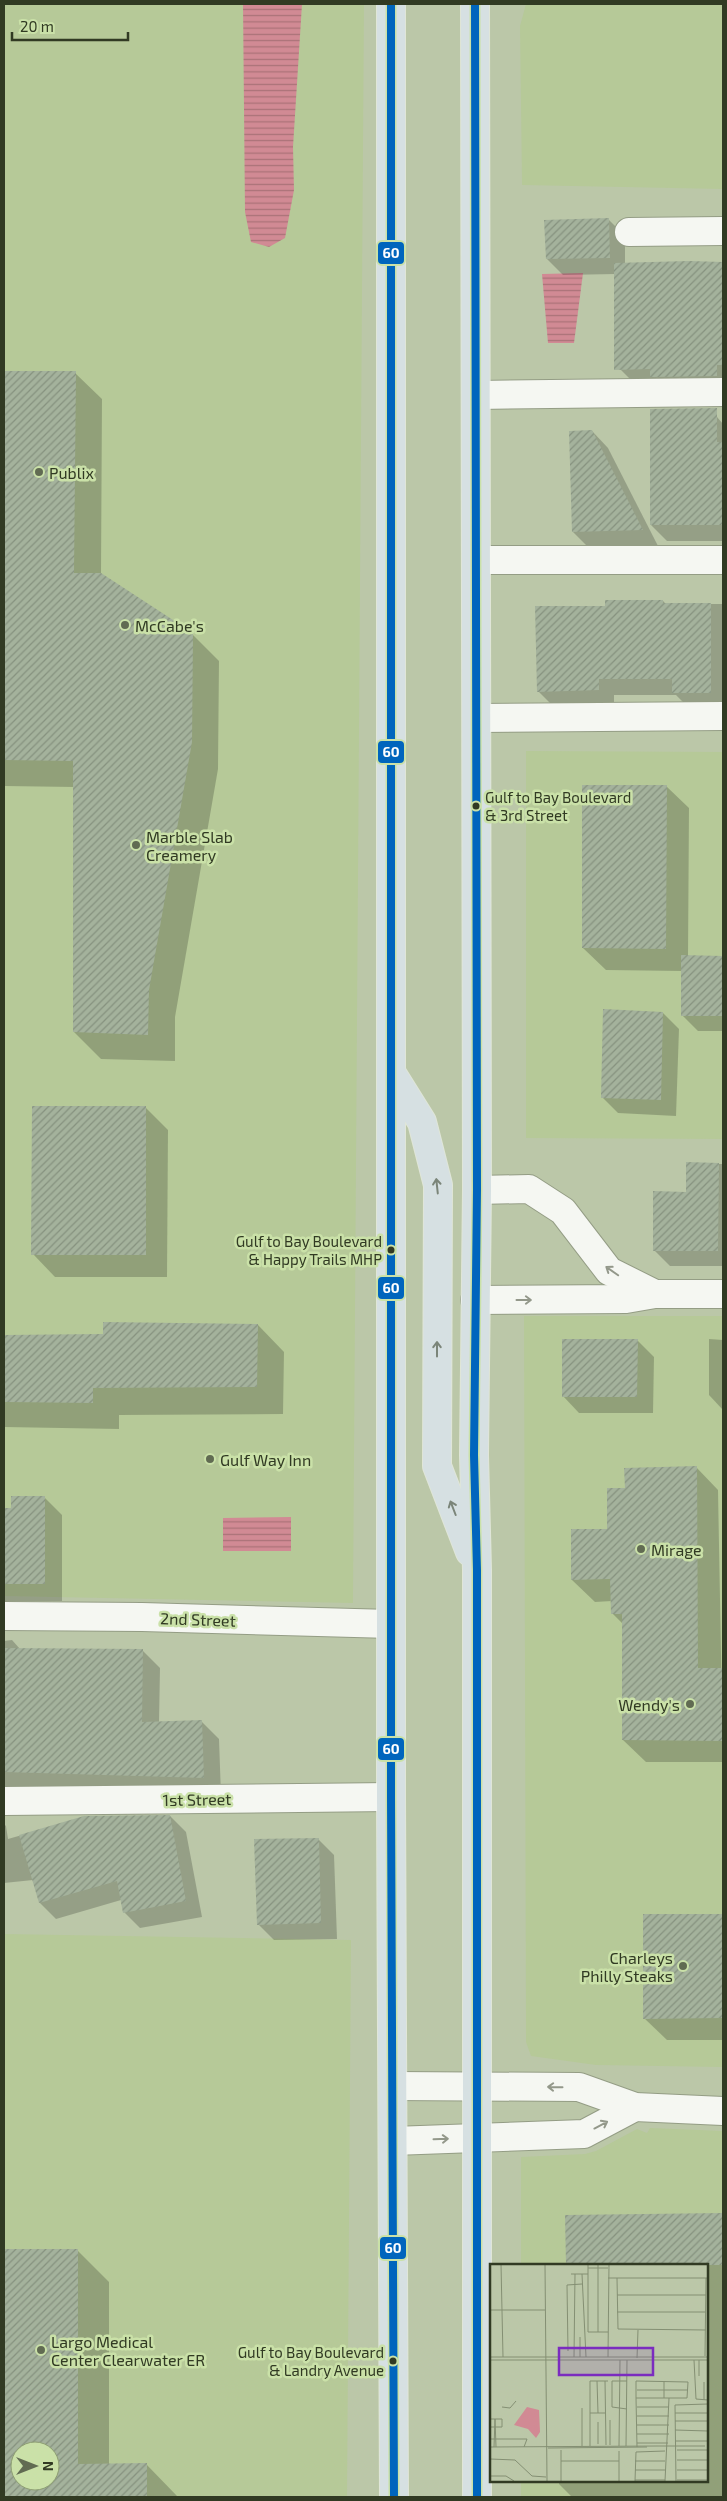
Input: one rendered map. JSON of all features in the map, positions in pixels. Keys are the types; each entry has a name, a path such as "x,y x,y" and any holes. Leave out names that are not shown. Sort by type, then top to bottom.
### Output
{"main road":[{"path":"391,4 391,1797 394,2497"},
{"path":"476,4 477,1190 474,1455 477,1570 477,2497"},
{"path":"392,1074 422,1122 438,1185 437,1466 477,1570"}],"street":[{"path":"629,232 723,231"},
{"path":"477,395 723,392"},
{"path":"477,560 723,560"},
{"path":"477,718 723,716"},
{"path":"477,1190 529,1189 563,1212 609,1271 656,1294"},
{"path":"476,1300 626,1299 656,1294 723,1294"},
{"name":"2nd Street","path":"4,1616 142,1617 391,1624"},
{"name":"1st Street","path":"4,1800 391,1797"},
{"path":"392,2086 579,2087 635,2107 723,2111"},
{"path":"392,2141 584,2134 635,2107"}],"shaded area":[{"path":"4,4 364,4 353,1603 4,1596"},
{"path":"243,4 302,4 293,147 294,190 285,238 269,247 251,242 245,212"},
{"path":"526,4 723,4 723,189 522,185 520,26"},
{"path":"583,273 574,343 548,343 542,274"},
{"path":"526,751 723,752 723,1139 526,1138"},
{"path":"524,1316 723,1316 723,2067 596,2065 531,2056 526,2042"},
{"path":"291,1517 291,1551 223,1551 223,1518"},
{"path":"4,1934 351,1940 347,2497 4,2497"},
{"path":"650,2128 723,2131 723,2497 521,2497 521,2481 707,2481 707,2264 521,2264 521,2157 585,2154 596,2151 637,2129 647,2133"}],"building":[{"path":"609,218 610,258 546,259 544,220"},
{"path":"723,262 723,365 717,365 717,376 650,377 650,369 614,370 614,263"},
{"path":"4,371 76,371 74,573 101,573 193,633 192,742 149,990 148,1035 73,1032 73,761 4,760"},
{"path":"717,408 717,442 723,442 723,525 650,525 650,409"},
{"path":"592,430 643,530 572,532 569,431"},
{"path":"605,600 663,600 663,603 711,603 711,693 672,693 672,679 599,679 599,690 537,692 535,606 605,606"},
{"path":"582,785 667,785 666,949 582,948"},
{"path":"681,955 723,956 723,1016 681,1016"},
{"path":"603,1009 663,1012 661,1100 601,1098"},
{"path":"32,1106 146,1106 146,1255 31,1255"},
{"path":"686,1162 719,1163 718,1251 653,1251 653,1191 686,1192"},
{"path":"103,1322 258,1324 257,1387 93,1388 93,1403 4,1402 4,1335 103,1334"},
{"path":"562,1339 638,1339 637,1397 562,1397"},
{"path":"697,1466 698,1668 723,1668 723,1741 622,1740 622,1614 611,1614 610,1579 571,1580 571,1529 607,1529 607,1488 625,1488 624,1468"},
{"path":"11,1496 45,1496 45,1584 4,1584 4,1508 11,1508"},
{"path":"4,1648 143,1649 142,1722 202,1720 204,1778 4,1772"},
{"path":"170,1815 186,1901 123,1913 117,1881 39,1903 19,1835 84,1816"},
{"path":"319,1838 321,1923 257,1925 254,1839"},
{"name":"Charleys Philly Steaks","path":"643,1914 723,1914 723,2018 643,2019"},
{"path":"723,2213 723,2265 566,2264 565,2215"},
{"name":"Largo Medical Center Clearwater ER","path":"4,2249 78,2249 78,2464 147,2463 147,2497 4,2497"}],"transit line":[{"name":"60","path":"391,4 391,1797 394,2497"},
{"name":"60","path":"475,4 477,1190 474,1455 477,1570 477,2497"}],"place":[{"name":"Publix","path":"39,472"},
{"name":"McCabe's","path":"125,625"},
{"name":"Gulf to Bay Boulevard & 3rd Street","path":"476,806"},
{"name":"Marble Slab Creamery","path":"136,845"},
{"name":"Gulf to Bay Boulevard & Happy Trails MHP","path":"391,1250"},
{"name":"Gulf Way Inn","path":"210,1459"},
{"name":"Mirage","path":"641,1549"},
{"name":"Wendy's","path":"690,1704"},
{"name":"Charleys Philly Steaks","path":"683,1966"},
{"name":"Largo Medical Center Clearwater ER","path":"41,2350"},
{"name":"Gulf to Bay Boulevard & Landry Avenue","path":"393,2361"}]}
